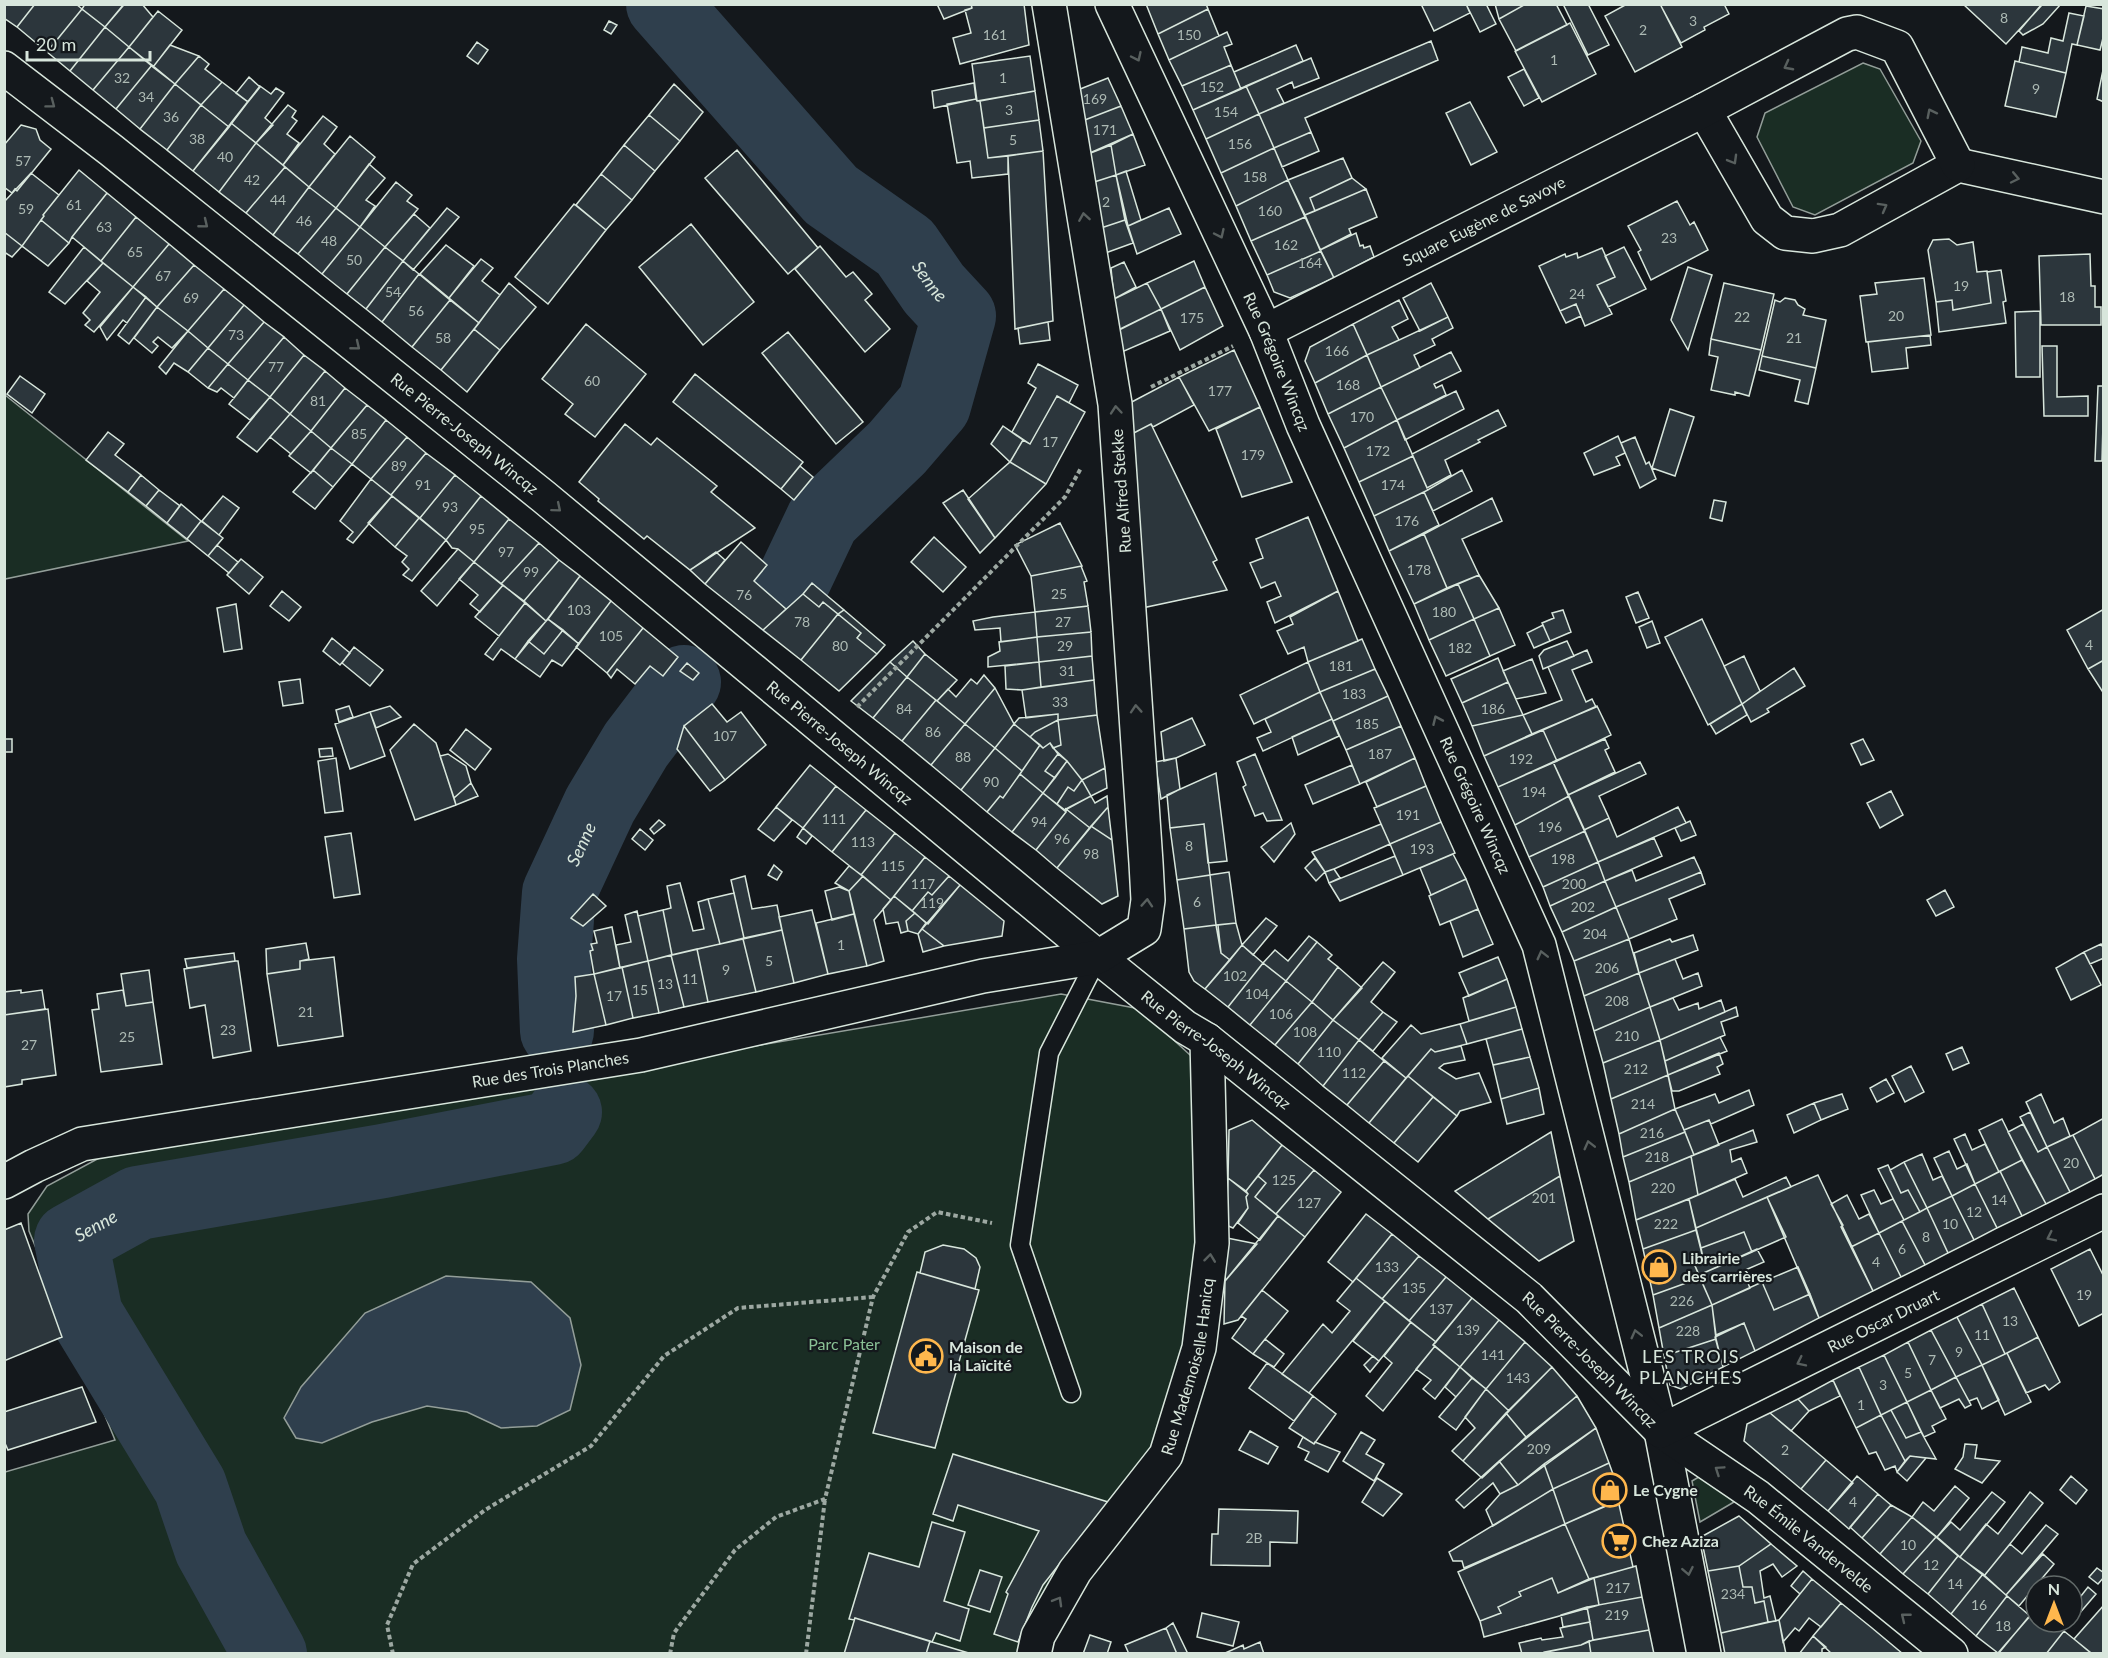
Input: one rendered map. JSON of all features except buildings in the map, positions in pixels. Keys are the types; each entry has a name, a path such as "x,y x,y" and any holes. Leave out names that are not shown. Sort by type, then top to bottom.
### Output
{"street":[{"name":"Rue Alfred Stekke","path":"1049,4 1115,404 1148,900 1144,928 1098,957"},
{"name":"Rue Grégoire Wincqz","path":"1112,4 1266,331 1303,424 1539,945 1661,1431 1704,1653"},
{"name":"Square Eugène de Savoye","path":"1266,331 1704,110 1847,34 1857,32 1897,47 1958,165"},
{"name":"Rue Pierre-Joseph Wincqz","path":"4,68 111,150 544,497 1098,957 1185,1027 1207,1040 1529,1298 1661,1431"},
{"path":"1704,110 1767,219 1785,232 1813,236 1840,230 1958,165 2103,197"},
{"name":"Rue des Trois Planches","path":"4,1182 82,1144 641,1055 983,976 1098,957"},
{"name":"Rue Mademoiselle Hanicq","path":"1034,1653 1038,1635 1075,1571 1166,1455 1199,1348 1212,1243 1207,1040"},
{"name":"Rue Oscar Druart","path":"1661,1431 2103,1211"},
{"name":"Rue Émile Vandervelde","path":"1661,1431 1758,1497 1951,1653"}],"lane":[{"path":"1071,1394 1020,1245 1049,1053 1098,957"}],"path":[{"path":"1115,404 1266,331"},
{"path":"829,735 1065,497 1082,466"},
{"path":"806,1653 825,1499 873,1298 908,1232 937,1212 1023,1230"},
{"path":"393,1653 387,1625 413,1564 485,1510 591,1446 664,1356 738,1308 873,1298"},
{"path":"670,1653 674,1633 735,1551 776,1517 825,1499"}],"green space":[{"path":"1863,63 1880,69 1921,141 1913,163 1815,215 1793,207 1757,137 1765,113"},
{"path":"5,395 188,541 5,579"},
{"name":"Parc Pater","path":"1061,994 1140,1009 1202,1066 1205,1276 1158,1439 1024,1653 5,1654 5,1472 115,1440 29,1231 28,1214 47,1186 101,1157"},
{"path":"1704,1474 1734,1502 1700,1522 1692,1481"}],"water":[{"path":"446,1276 531,1282 570,1318 581,1365 570,1410 537,1426 501,1428 467,1412 427,1406 372,1422 322,1443 296,1438 284,1418 301,1387 365,1313"}],"waterway":[{"name":"Senne","path":"663,4 831,195 905,247 934,289 959,316 934,405 897,448 823,519 784,601"},
{"name":"Senne","path":"557,1031 554,959 559,893 600,805 636,745 684,682"},
{"name":"Senne","path":"270,1654 211,1548 190,1486 86,1315 71,1240 138,1203 383,1161 553,1128 565,1112"}],"place":[{"name":"Librairie des carrières","path":"1659,1267"},
{"name":"Maison de la Laïcité","path":"926,1356"},
{"name":"Le Cygne","path":"1610,1490"},
{"name":"Chez Aziza","path":"1619,1541"}],"district":[{"name":"LES TROIS PLANCHES","path":"1691,1367"}]}
